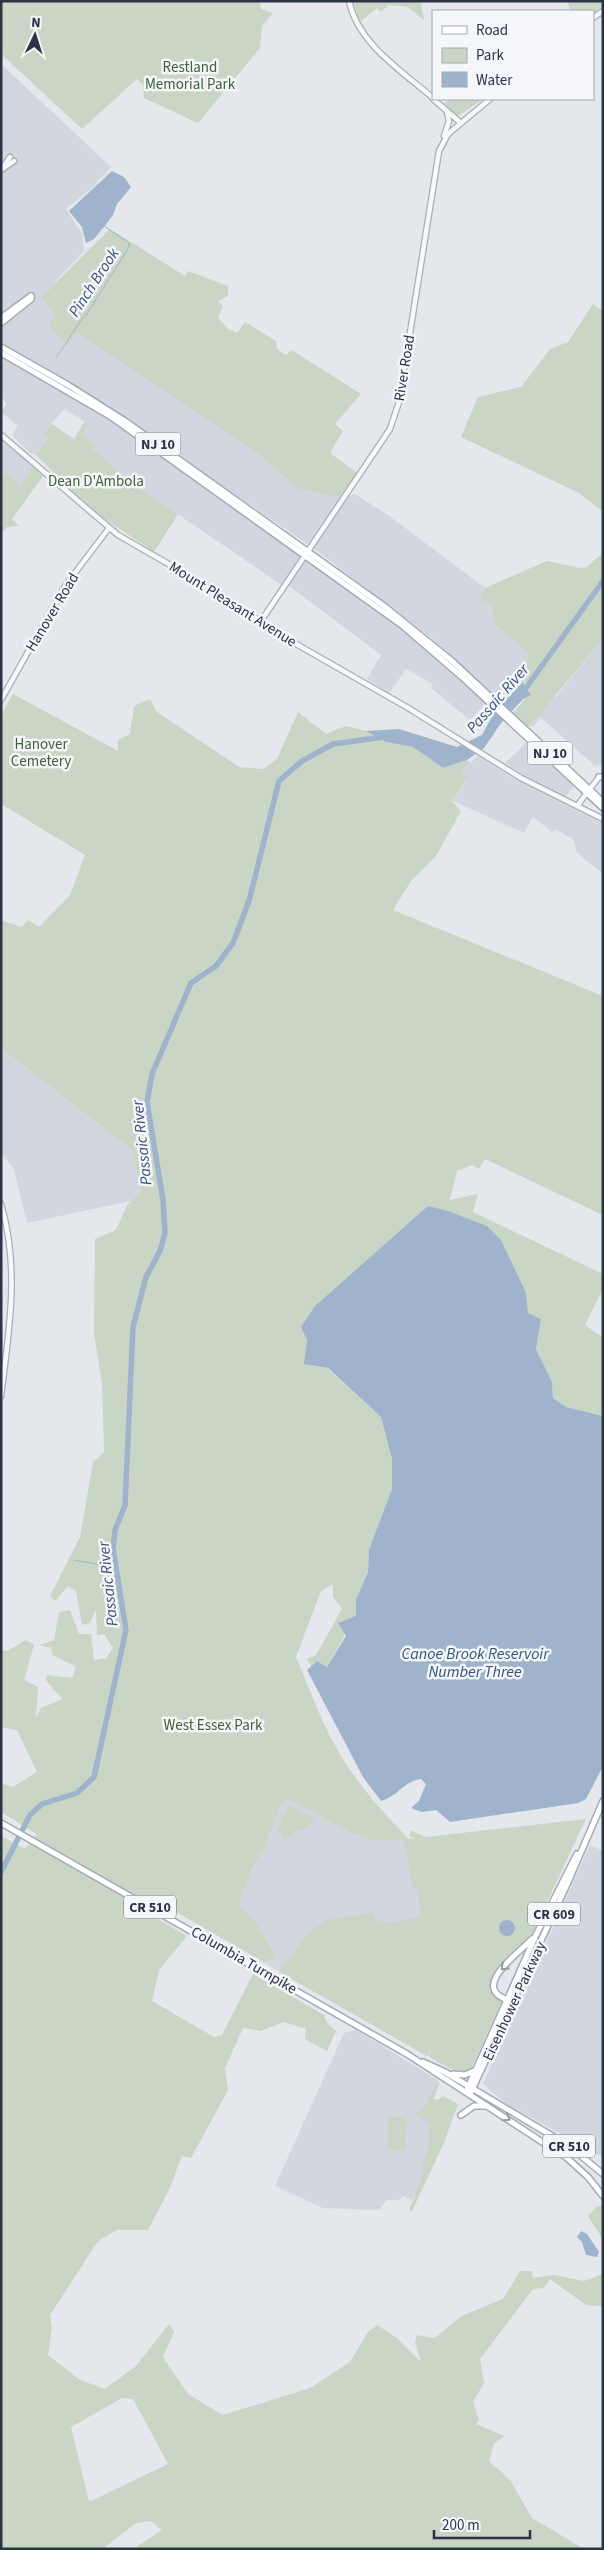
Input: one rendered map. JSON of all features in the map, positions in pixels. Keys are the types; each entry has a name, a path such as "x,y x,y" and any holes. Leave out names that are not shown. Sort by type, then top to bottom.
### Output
{"main road":[{"path":"1,318 31,296 1,323"},
{"name":"NJ 10","path":"1,347 70,386 122,419 307,553 418,638 509,718 603,808"},
{"name":"NJ 10","path":"1,352 110,416 384,606 456,665 497,708"},
{"name":"NJ 10","path":"509,718 577,786 603,802"},
{"name":"Eisenhower Parkway","path":"470,2090 478,2079 514,2002 603,1801"},
{"name":"Columbia Turnpike","path":"1,1823 470,2090 484,2095 569,2146 603,2174"},
{"name":"Eisenhower Parkway","path":"470,2090 476,2070 536,1935 592,1825"},
{"path":"514,2002 496,1993 493,1987 494,1978 536,1935"},
{"name":"Columbia Turnpike","path":"407,2054 445,2072 490,2106 578,2167 603,2196"},
{"path":"445,2072 465,2075 476,2070"},
{"path":"478,2079 478,2086 484,2095"},
{"path":"461,2115 474,2106 490,2106"}],"street":[{"path":"349,1 357,25 367,39 432,97"},
{"path":"435,100 461,123"},
{"name":"River Road","path":"261,621 386,436 395,418 437,158 443,141 489,100"},
{"path":"443,141 449,121 447,111"},
{"path":"1,170 12,159"},
{"name":"Mount Pleasant Avenue","path":"1,435 109,528 521,778 603,819"},
{"name":"Hanover Road","path":"1,700 58,598 109,528"},
{"path":"577,806 601,777"},
{"path":"1,1204 11,1245 13,1287 1,1396"}],"shaded area":[{"path":"1,64 111,167 91,189 66,209 82,234 84,251 41,297 55,314 68,344 77,333 257,453 298,489 344,498 355,494 388,515 485,588 480,600 493,605 528,652 524,681 506,701 499,702 435,641 316,550 69,381 1,343"},
{"path":"1,356 103,414 167,459 394,622 486,703 470,720 431,688 433,684 406,669 389,693 367,679 381,655 289,586 280,584 132,483 93,449 95,445 83,435 87,423 64,409 43,434 48,438 35,454 31,454 12,435 18,426 1,412 7,403 1,397"},
{"path":"1,440 33,466 21,486 6,472 1,474"},
{"path":"603,639 603,764 595,766 541,718 533,727 516,713 531,695 556,697"},
{"path":"527,742 574,786 565,797 533,781 505,763"},
{"path":"478,756 515,779 603,824 603,874 577,853 574,840 557,830 552,832 533,817 524,833 451,800 467,780 462,771"},
{"path":"1,1048 132,1150 141,1192 135,1200 27,1223 14,1169 1,1153"},
{"path":"289,1799 347,1831 404,1840 559,1830 562,1833 566,1843 541,1906 447,2018 427,2056 265,1963 277,1958 254,1919 238,1905 252,1869 265,1847 281,1804"},
{"path":"590,1845 603,1851 603,2157 508,2105 483,2084"},
{"path":"356,2030 438,2080 427,2104 442,2145 412,2200 403,2196 399,2200 387,2200 379,2210 323,2208 275,2186 344,2033"}],"green space":[{"name":"Restland Memorial Park","path":"1,1 260,1 261,9 273,13 262,26 260,48 198,123 144,98 143,85 137,79 82,129 1,54"},
{"path":"353,1 420,1 424,20 407,7 389,5 381,12 377,8 360,22"},
{"path":"567,1 603,1 603,6 594,13 594,10 571,10"},
{"path":"449,100 482,100 458,116 444,104"},
{"path":"110,229 185,276 188,271 228,286 228,296 218,301 223,306 218,318 227,328 237,333 245,322 276,341 277,349 286,355 292,350 361,394 335,424 343,431 330,453 360,475 344,498 298,489 257,453 77,333 68,344 49,328 55,314 41,297"},
{"path":"593,304 603,311 603,512 579,493 461,437 478,397 521,387 550,349 568,342"},
{"name":"Dean D'Ambola","path":"85,421 87,423 83,435 95,445 93,449 132,483 178,514 154,552 105,519 54,476 55,474 35,454 48,439 43,434 52,424 74,439"},
{"path":"33,466 43,476 12,519 19,526 7,527 1,534 1,474 6,472 21,486"},
{"path":"603,553 603,639 528,728 512,714 530,693 524,681 528,652 494,623 493,605 480,600 485,588 547,561 580,568 587,567"},
{"path":"13,694 118,751 118,740 130,734 134,706 150,699 157,712 239,767 263,769 277,759 298,712 326,734 346,726 366,731 386,742 413,747 443,768 467,760 470,763 462,771 467,779 451,800 461,811 436,856 411,881 393,910 603,996 603,1215 485,1159 479,1169 472,1165 457,1171 450,1200 478,1194 473,1212 603,1274 603,1289 585,1325 603,1338 603,1416 566,1407 553,1398 552,1382 536,1349 541,1319 528,1313 526,1293 307,1340 305,1364 327,1368 381,1417 392,1459 392,1489 369,1549 368,1572 356,1599 356,1616 327,1667 317,1661 311,1666 307,1659 316,1655 342,1609 333,1597 333,1584 321,1591 296,1657 324,1723 344,1761 375,1802 409,1839 415,1838 409,1836 411,1830 425,1837 586,1819 531,1936 495,1973 491,1988 502,2001 471,2069 465,2071 449,2068 428,2056 433,2045 427,2056 279,1972 307,1934 327,1920 373,1913 381,1922 387,1923 421,1917 418,1889 413,1889 404,1840 373,1840 347,1831 289,1799 281,1804 265,1847 252,1869 238,1905 254,1919 277,1958 265,1963 171,1909 146,1908 144,1911 187,1936 159,1970 152,2001 214,2037 222,2035 253,1974 324,2015 327,2023 336,2031 327,2051 305,2039 306,2029 284,2022 260,2031 243,2028 225,2068 228,2090 191,2158 182,2156 169,2190 148,2230 117,2230 98,2241 50,2315 52,2328 48,2355 80,2380 105,2389 136,2366 169,2324 174,2332 163,2357 188,2394 223,2415 310,2388 350,2362 368,2332 377,2325 397,2338 421,2362 415,2342 417,2335 435,2338 461,2316 503,2299 520,2271 532,2271 533,2278 554,2275 584,2281 603,2274 602,2306 586,2305 550,2279 544,2288 533,2289 480,2359 484,2383 473,2402 479,2420 476,2424 505,2436 494,2443 489,2461 510,2480 532,2518 584,2549 133,2549 162,2530 151,2521 136,2523 103,2549 1,2549 1,1836 25,1849 37,1834 1,1812 1,1783 13,1787 37,1772 17,1730 1,1727 1,1650 7,1651 26,1640 34,1645 24,1680 38,1687 36,1718 41,1708 63,1699 46,1681 47,1675 72,1678 76,1667 53,1655 51,1648 39,1645 54,1640 59,1612 70,1610 79,1634 91,1634 94,1660 106,1658 113,1648 104,1634 97,1635 96,1610 90,1623 82,1625 76,1591 68,1586 55,1601 50,1596 80,1537 93,1462 104,1452 102,1383 94,1333 95,1239 116,1230 127,1205 141,1192 132,1150 1,1048 1,920 22,927 28,920 39,927 70,895 85,855 1,804 1,715","holes":["122,2398 133,2399 168,2464 89,2502 71,2427"]},
{"path":"289,1805 315,1819 309,1826 293,1833 293,1836 283,1838 282,1833 277,1831"},
{"path":"437,2082 440,2083 433,2099 438,2100 443,2096 458,2104 443,2145 412,2211 409,2210 422,2178 423,2161 429,2148 429,2122 422,2120 416,2113 426,2105"},
{"path":"388,2117 406,2117 405,2150 388,2150"},
{"path":"597,2206 603,2207 603,2240 588,2216"}],"water":[{"path":"112,171 124,177 131,187 117,204 113,215 107,223 94,239 86,243 82,227 69,211"},
{"path":"523,682 531,695 523,699 501,723 484,748 467,760 443,768 413,747 386,742 366,731 399,729 457,747 482,735 495,711"},
{"name":"Canoe Brook Reservoir Number Three","path":"428,1206 448,1211 487,1226 501,1240 526,1293 528,1313 541,1319 536,1349 552,1382 553,1398 566,1407 603,1416 603,1766 586,1799 578,1803 450,1822 436,1810 422,1812 413,1809 412,1807 419,1801 426,1784 421,1779 409,1783 393,1796 381,1801 363,1777 307,1670 317,1661 327,1667 346,1636 338,1623 356,1616 356,1599 368,1572 369,1549 392,1489 392,1459 381,1417 328,1368 304,1364 307,1340 301,1327 315,1306"},
{"path":"504,1920 510,1920 515,1925 513,1934 504,1936 499,1931 499,1925"},
{"path":"581,2231 587,2234 599,2252 597,2257 586,2255 582,2242 577,2237"}],"waterway":[{"name":"Pinch Brook","path":"56,357 80,321 87,314 129,247 129,243 104,226"},
{"name":"Passaic River","path":"523,692 603,581"},
{"name":"Passaic River","path":"1,1872 30,1815 42,1804 77,1793 94,1777 126,1630 113,1549 115,1530 125,1505 133,1327 146,1277 160,1251 165,1233 163,1200 147,1102 152,1074 191,983 216,966 233,943 249,901 279,781 302,761 333,744 384,737"},
{"path":"74,1560 117,1568"}],"park label":[{"name":"Hanover Cemetery","path":"41,752"},
{"name":"West Essex Park","path":"213,1725"}]}
